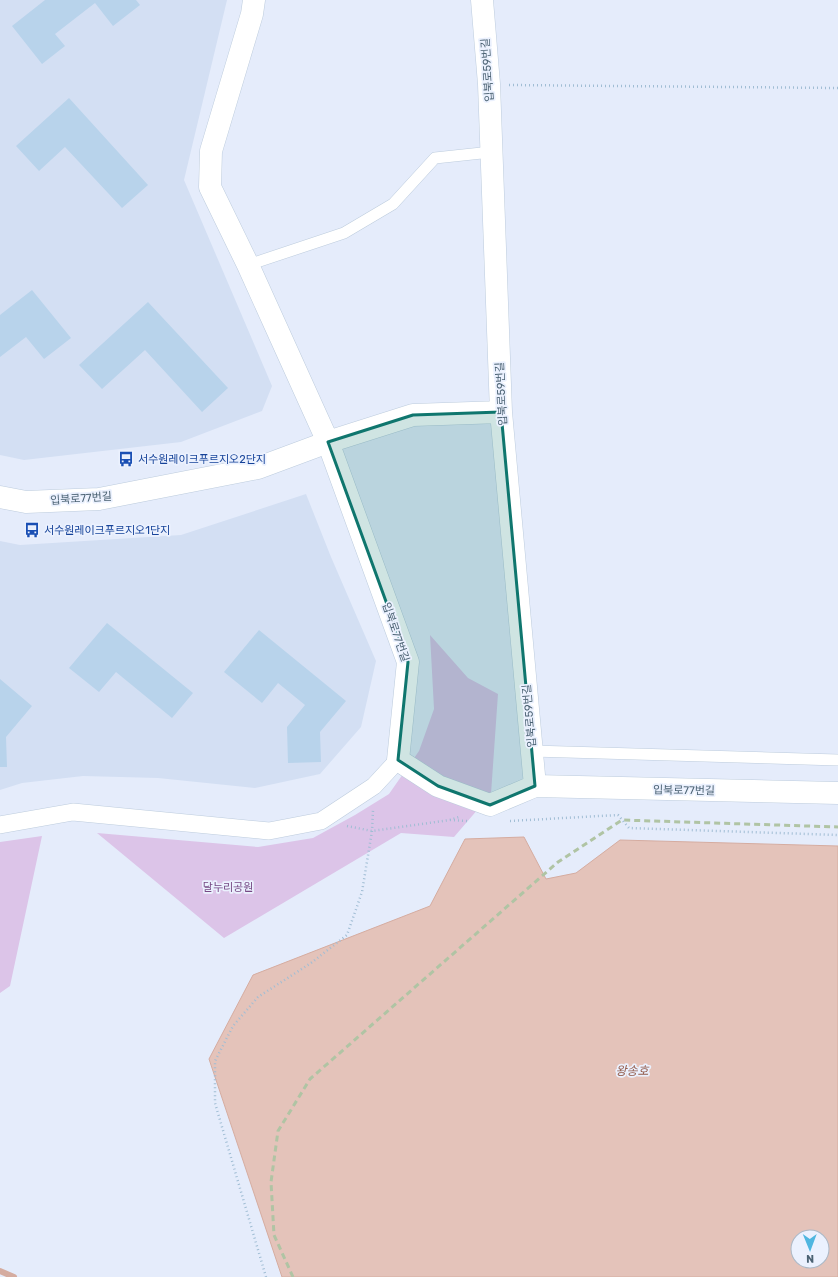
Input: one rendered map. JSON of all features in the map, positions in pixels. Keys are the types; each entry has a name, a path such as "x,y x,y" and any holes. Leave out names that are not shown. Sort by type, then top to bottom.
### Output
{"street":[{"path":"254,0 252,14 211,151 210,187 248,265 328,442 413,415 501,412"},
{"name":"입북로59번길","path":"482,0 488,84 501,412 535,786"},
{"name":"입북로77번길","path":"0,497 26,502 99,499 258,468 328,442 408,662 398,760"},
{"path":"0,825 73,812 269,831 321,821 374,786 398,760 438,786 490,805"},
{"name":"입북로77번길","path":"490,805 535,786 838,793"}],"lane":[{"path":"248,265 344,233 393,204 435,158 491,152"},
{"path":"532,752 838,760"}],"path":[{"path":"488,84 838,88"},
{"path":"266,1277 215,1103 215,1062 233,1026 258,997 311,963 347,935 362,892 372,831 374,786"},
{"path":"450,820 490,805"},
{"path":"507,821 618,815 629,828 838,835"},
{"path":"321,821 372,831 450,820 471,821"}],"highlighted area":[{"path":"501,412 535,786 490,805 438,786 398,760 408,662 328,442 413,415"}],"shaded area":[{"path":"0,0 227,0 184,180 272,386 262,411 181,442 24,460 0,455"},
{"path":"306,494 331,557 376,661 361,727 320,774 255,788 158,778 83,776 22,783 0,790 0,541 20,545 181,535"}],"green space":[{"name":"달누리공원","path":"430,635 468,678 498,694 491,794 454,837 401,833 224,938 97,833 258,847 313,838 355,815 389,794 419,751 434,709"},
{"path":"42,836 10,986 0,993 0,842"}],"water":[{"name":"왕송호","path":"524,837 546,879 576,873 620,840 838,846 838,1277 282,1277 209,1059 253,975 430,906 465,839"}],"building":[{"path":"45,0 136,0 140,5 113,26 95,3 55,34 65,46 42,64 12,26"},
{"path":"69,98 148,185 122,208 65,147 39,171 16,146"},
{"path":"32,290 71,338 44,359 26,337 0,357 0,315"},
{"path":"148,302 228,388 202,412 145,350 102,389 79,365"},
{"path":"107,623 193,693 172,718 116,672 99,692 69,668"},
{"path":"259,630 346,701 320,732 321,762 288,763 287,727 305,705 278,683 262,703 224,672"},
{"path":"0,679 32,706 6,737 7,767 0,767"}],"waterway":[{"path":"0,1271 14,1277"}],"railway":[{"path":"293,1277 274,1235 271,1182 278,1131 310,1079 558,862 622,820 838,827"}],"place":[{"name":"서수원레이크푸르지오2단지","path":"126,459"},
{"name":"서수원레이크푸르지오1단지","path":"32,530"}]}
